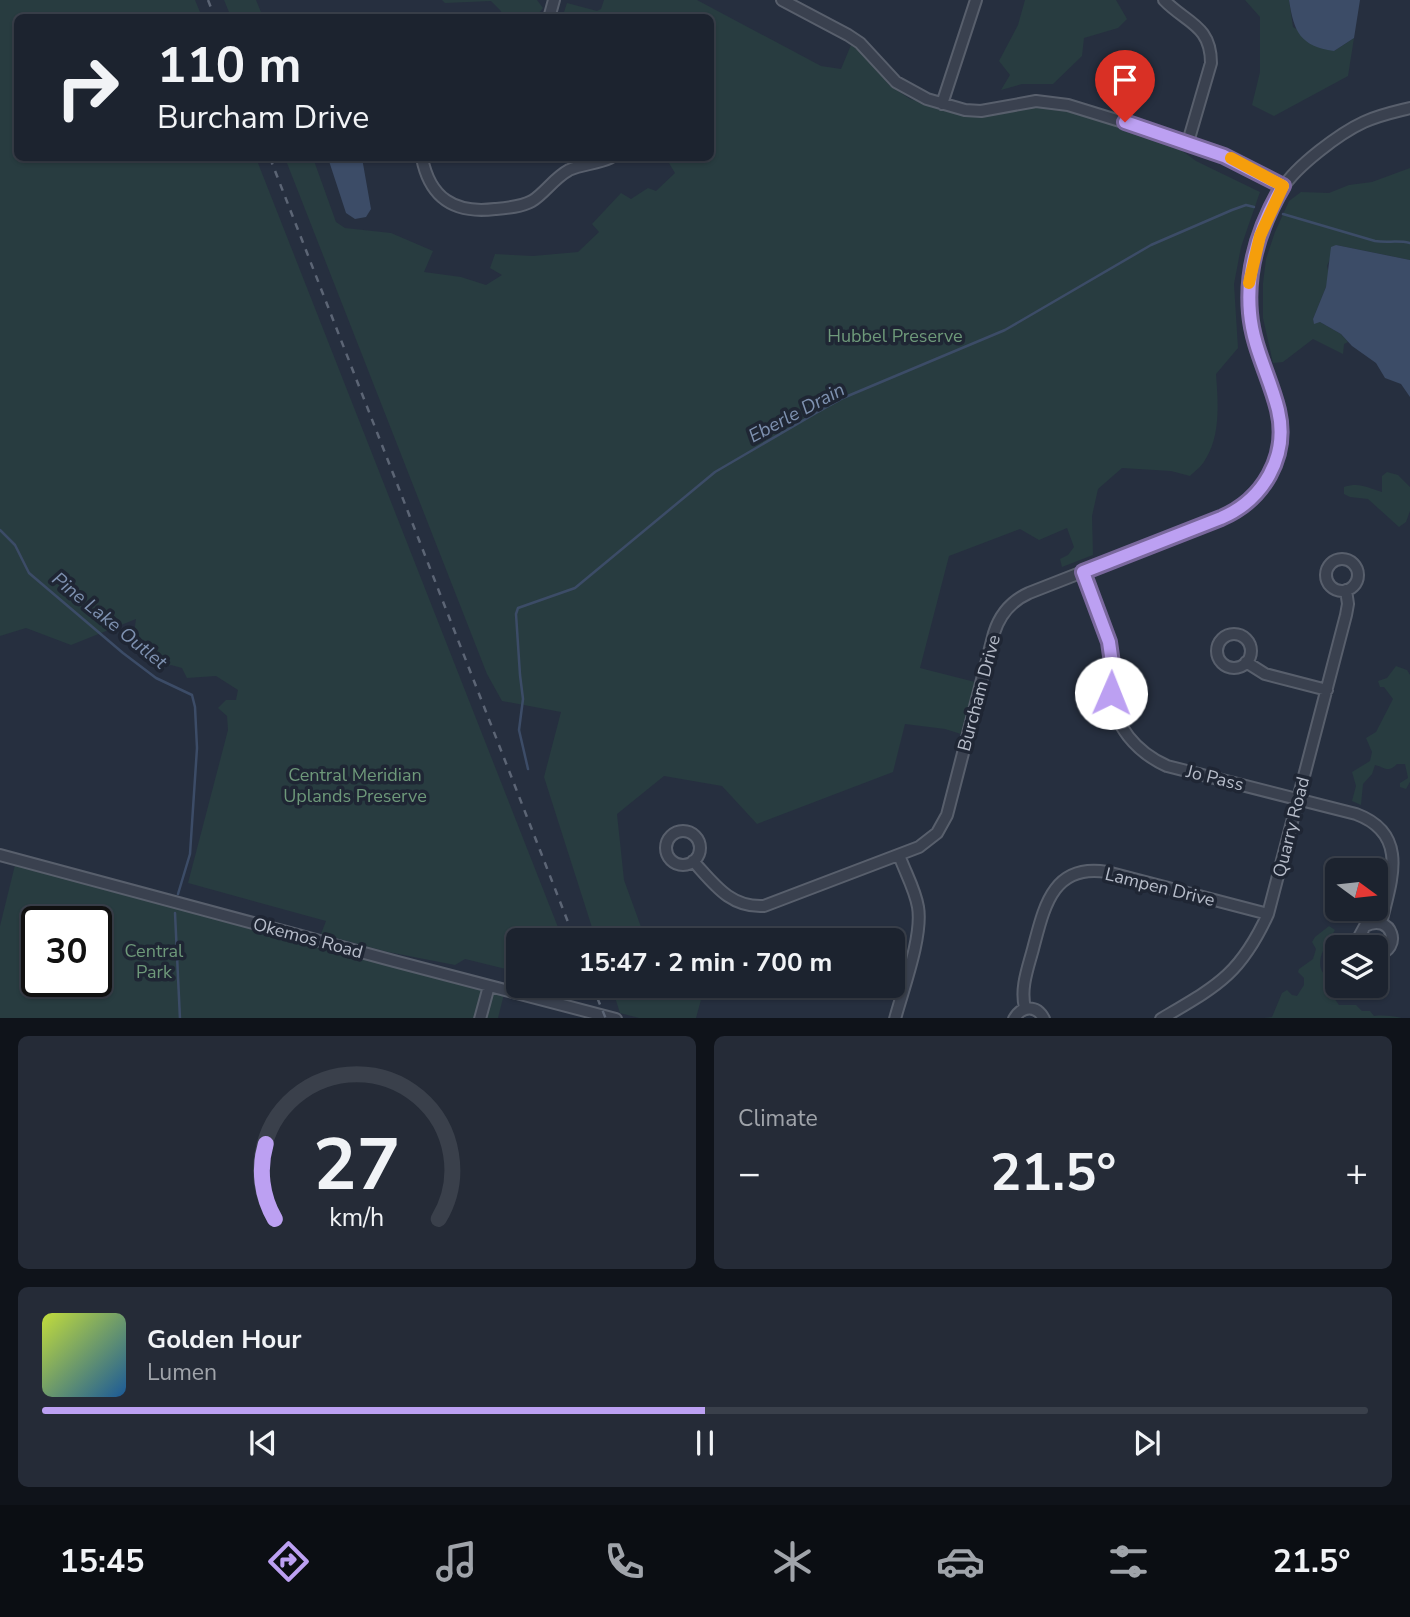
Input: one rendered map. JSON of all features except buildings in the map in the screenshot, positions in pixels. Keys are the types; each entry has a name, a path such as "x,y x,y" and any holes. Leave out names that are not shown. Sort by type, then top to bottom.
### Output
{"street":[{"path":"782,0 848,35 860,43 896,82 912,92 942,104 981,111 1021,103 1050,102 1068,105 1188,142 1241,163 1283,186"},
{"path":"942,104 976,0"},
{"path":"1164,0 1201,30 1212,51 1207,80 1188,142"},
{"name":"Burcham Drive","path":"693,861 728,897 741,904 756,907 771,905 899,855 926,844 937,834 945,822 994,633 1002,614 1023,596 1228,515 1252,499 1270,476 1279,449 1280,419 1254,341 1249,290 1258,243 1267,217 1283,186 1308,162 1353,128 1384,114 1410,108"},
{"path":"423,161 426,177 435,192 448,202 466,210 476,211 503,209 527,203 561,175 600,161"},
{"name":"Jo Pass","path":"1083,572 1109,642 1112,663 1111,693 1115,712 1136,745 1167,766 1362,817 1374,824 1383,834 1392,853 1393,868 1381,923 1388,928 1392,940 1388,947"},
{"name":"Quarry Road","path":"1161,1018 1210,990 1228,976 1243,959 1269,914 1348,609 1346,590"},
{"path":"1246,662 1265,674 1327,690"},
{"name":"Okemos Road","path":"0,855 616,1018"},
{"path":"895,1018 919,918 917,903 899,855"},
{"name":"Lampen Drive","path":"1025,1008 1024,985 1044,908 1056,888 1068,878 1080,873 1107,872 1269,914"},
{"path":"1360,935 1362,929 1373,922 1381,923"},
{"path":"480,1018 489,986"},
{"path":"1014,1018 1025,1008 1037,1010 1044,1018"}],"green space":[{"name":"Central Meridian Uplands Preserve","path":"0,0 195,0 201,14 14,14 14,161 257,161 558,928 506,928 506,969 465,959 455,965 388,952 321,934 326,921 188,883 228,730 227,716 218,708 226,700 236,700 238,690 216,676 187,678 182,668 171,665 158,670 133,641 136,619 71,645 26,628 0,636"},
{"path":"224,0 256,0 262,14 230,14"},
{"path":"442,0 537,0 543,8 538,14 502,14 491,1 445,3"},
{"name":"Hubbel Preserve","path":"604,0 697,0 821,66 841,69 851,45 866,56 889,85 910,99 966,115 1038,106 1072,111 1169,141 1196,161 1260,192 1241,247 1234,284 1238,348 1216,374 1216,429 1210,451 1202,464 1190,476 1171,471 1122,468 1098,489 1092,516 1093,555 1062,567 1060,559 1068,555 1074,547 1067,528 1039,540 1020,529 949,556 920,668 975,682 961,734 945,729 905,724 893,772 757,824 722,786 664,776 617,814 624,880 641,928 592,928 544,777 561,712 502,701 487,674 286,161 314,161 336,222 345,228 391,233 433,251 424,272 461,277 486,285 502,275 490,268 495,254 533,256 578,252 599,232 592,224 621,193 631,199 648,188 656,191 675,173 668,161 714,161 714,14 563,14 567,3 597,11 601,9"},
{"path":"1025,0 1116,0 1127,19 1118,28 1084,38 1082,56 1053,84 1022,84 1001,90 1010,75 999,61 1018,25"},
{"path":"1245,0 1289,0 1293,27 1334,51 1354,38 1348,76 1274,116 1252,105 1260,72 1260,17"},
{"path":"1410,168 1410,260 1336,245 1327,266 1329,274 1326,287 1313,319 1314,323 1320,322 1341,334 1348,342 1344,344 1343,354 1313,339 1283,362 1273,363 1263,318 1263,283 1266,259 1289,201 1301,192 1329,193 1349,185 1372,182"},
{"path":"1387,472 1398,475 1410,487 1410,511 1406,522 1399,527 1368,499 1344,494 1344,487 1355,485 1382,492 1382,476"},
{"path":"1396,666 1407,670 1410,675 1410,782 1406,789 1400,787 1400,783 1408,778 1405,764 1397,764 1389,769 1375,765 1372,774 1363,784 1361,805 1352,801 1356,786 1352,772 1370,761 1372,752 1366,738 1376,732 1393,699 1384,687 1380,687 1378,681 1387,678"},
{"name":"Central Park","path":"15,865 504,994 498,1018 0,1018 0,926"},
{"path":"1329,926 1335,930 1332,935 1325,935 1325,948 1320,963 1324,974 1325,998 1334,998 1339,1005 1356,1005 1362,1011 1370,1011 1374,1016 1402,1018 1264,1018 1272,1017 1282,993 1287,990 1297,996 1304,985 1304,978 1298,972 1313,959 1316,949 1312,942"},
{"path":"615,998 701,998 696,1018 639,1018 620,1013"}],"water":[{"path":"1289,0 1360,0 1354,38 1334,51 1306,41 1296,29"},
{"path":"329,161 363,161 371,209 366,217 355,219 346,213"},
{"path":"1336,245 1410,260 1410,397 1401,384 1385,378 1376,363 1352,346 1341,334 1320,322 1314,324 1313,319 1326,287 1331,247"}],"waterway":[{"name":"Eberle Drain","path":"528,769 519,730 523,699 516,614 518,608 575,588 715,472 843,398 1005,330 1151,245 1232,210 1246,205 1254,207"},
{"name":"Eberle Drain","path":"1283,214 1375,241 1410,243"},
{"name":"Pine Lake Outlet","path":"0,530 15,545 29,573 156,678 192,695 197,748 190,854 178,894"},
{"name":"Pine Lake Outlet","path":"175,913 180,1018"}],"railway":[{"path":"208,0 213,14"},
{"path":"271,161 570,928"},
{"path":"597,998 606,1018"}],"slow traffic":[{"path":"1231,158 1283,186 1260,236 1249,283"}],"route":[{"path":"1111,693 1112,663 1109,642 1083,572 1241,508 1257,494 1270,476 1281,433 1276,402 1254,341 1249,290 1258,243 1267,217 1283,186 1224,156 1125,122"}]}
